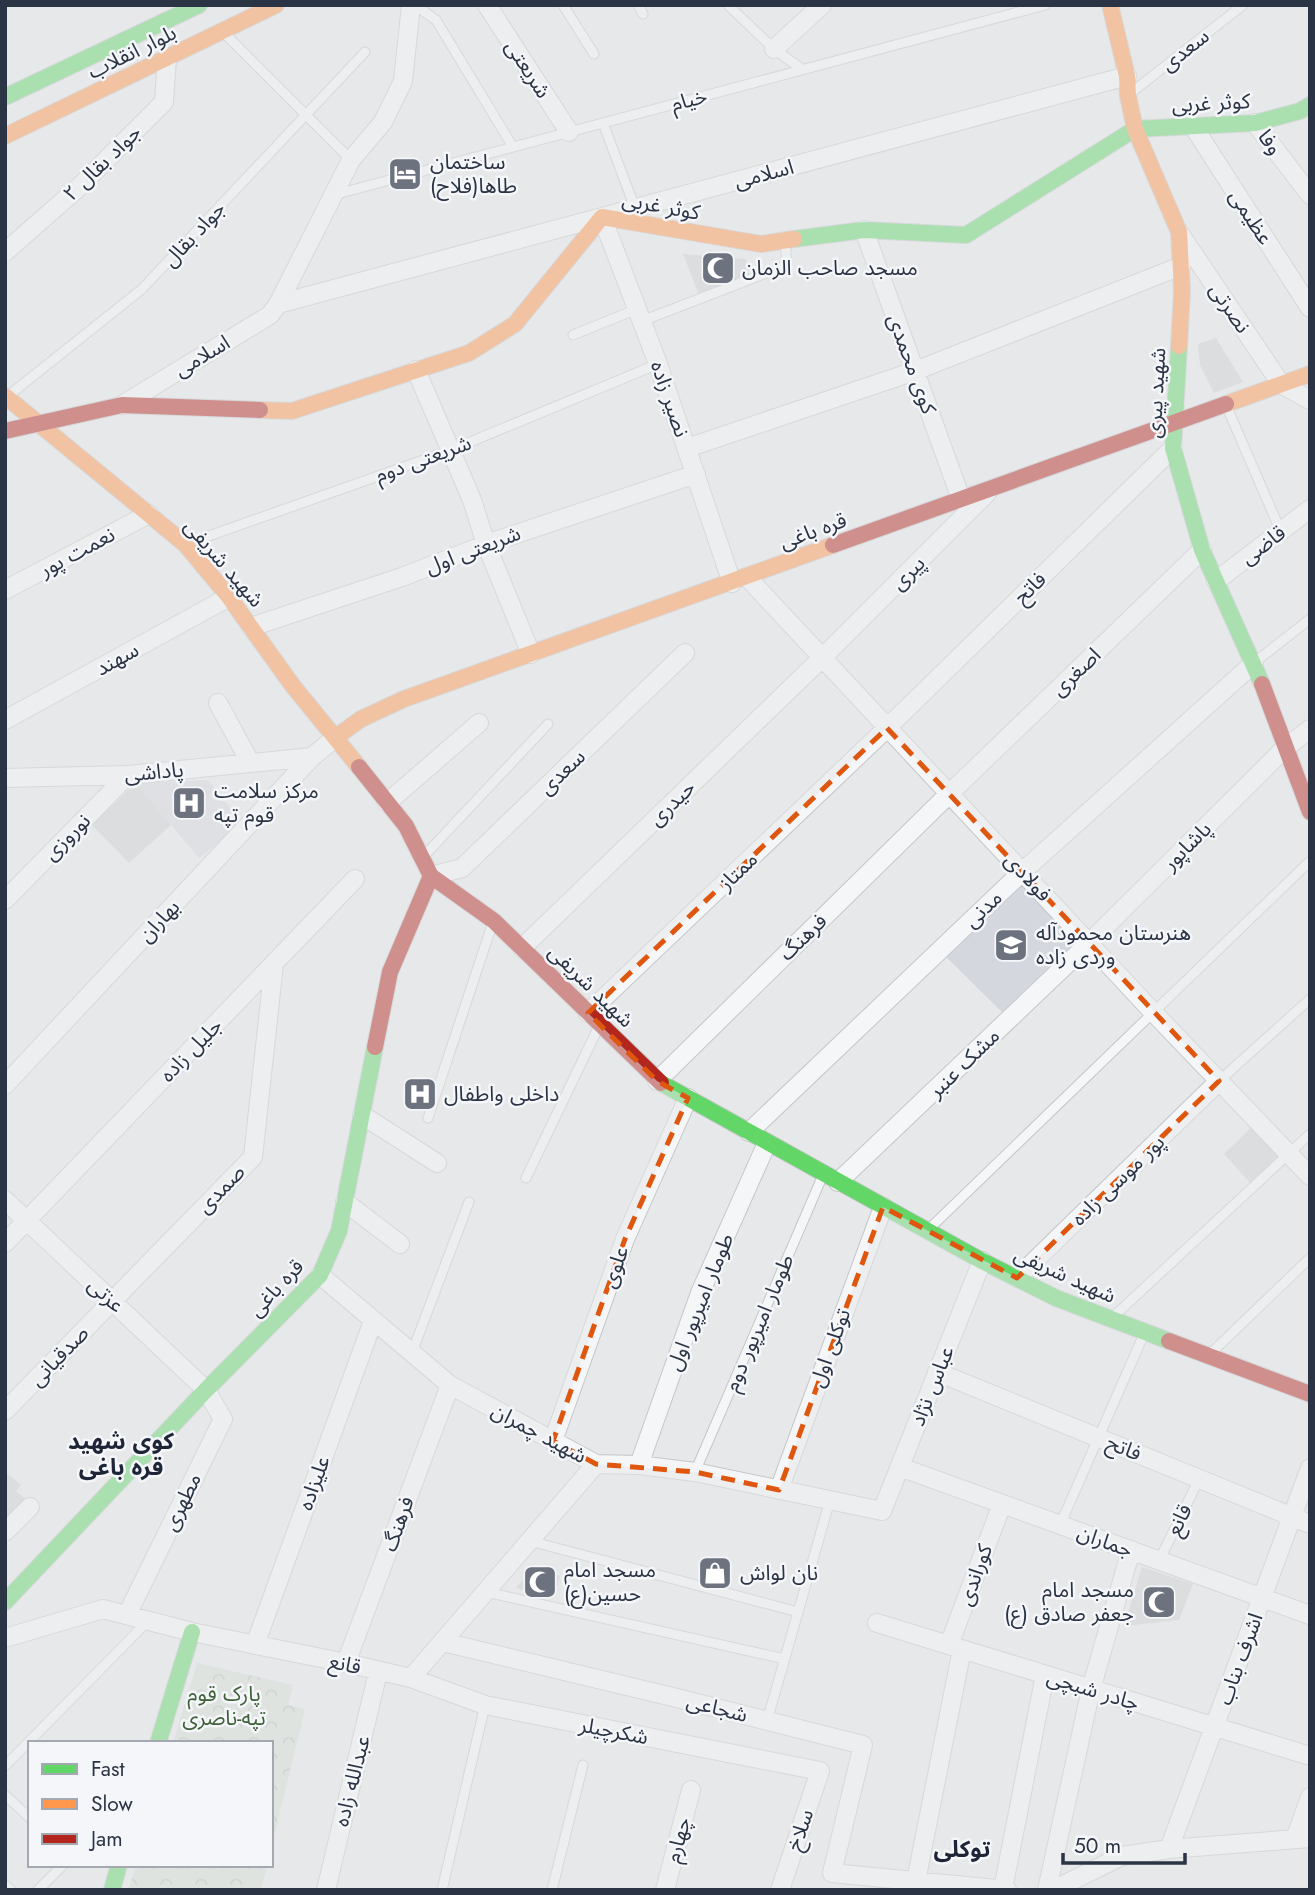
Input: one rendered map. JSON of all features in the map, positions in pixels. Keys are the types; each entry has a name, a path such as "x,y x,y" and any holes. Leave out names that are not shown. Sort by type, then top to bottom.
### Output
{"street":[{"name":"بلوار انقلاب","path":"5,97 199,5"},
{"name":"بلوار انقلاب","path":"5,136 276,5"},
{"name":"اسلامی","path":"122,405 270,315 351,160 383,122 403,81 413,5"},
{"name":"شریعتی","path":"487,5 569,132"},
{"path":"774,49 822,5"},
{"name":"شهید پیری","path":"1111,6 1127,76 1135,129 1179,232 1182,292 1173,448 1202,550 1254,663 1310,812"},
{"name":"جواد بقال ۲","path":"6,251 79,187 164,102 167,58"},
{"name":"اسلامی","path":"278,304 1127,76"},
{"name":"کوثر غربی","path":"5,431 122,405 292,411 469,353 514,324 602,217 761,244 864,230 966,235 1135,129 1255,123 1300,111 1310,105"},
{"name":"وفا","path":"1255,123 1310,195"},
{"name":"عظیمی","path":"1193,126 1310,308"},
{"name":"نصیر زاده","path":"602,217 658,364 695,474 739,580"},
{"name":"کوی محمدی","path":"864,230 961,499"},
{"name":"نصرتی","path":"1179,232 1281,384"},
{"path":"687,448 915,371 1181,265"},
{"path":"416,370 472,500 486,544 531,654"},
{"name":"قره باغی","path":"336,737 361,719 404,699 1310,374"},
{"path":"1281,384 1310,400"},
{"name":"شهید شریفى","path":"6,397 185,544 229,597 293,686 406,826 431,876 494,921 657,1081 982,1261 1056,1298 1310,1394"},
{"name":"فاتح","path":"887,728 1173,448"},
{"name":"شریعتی اول","path":"251,627 695,474"},
{"name":"پیری","path":"822,658 993,487"},
{"name":"قاضی","path":"1216,582 1310,509"},
{"name":"نعمت پور","path":"5,590 149,514"},
{"name":"اصغری","path":"949,793 1202,550"},
{"name":"فولادی","path":"739,580 822,658 1310,1176"},
{"name":"سهند","path":"5,720 229,597"},
{"name":"سعدی","path":"431,876 462,868 685,653"},
{"name":"حیدری","path":"522,948 822,658"},
{"name":"مدنی","path":"749,1132 1022,872 1254,663"},
{"path":"218,703 250,762"},
{"path":"387,803 479,723"},
{"name":"ممتاز","path":"594,1019 887,728"},
{"name":"پاشاپور","path":"1089,943 1285,748 1310,729"},
{"path":"312,757 336,737"},
{"name":"پاداشی","path":"5,778 128,775 312,757"},
{"name":"بهاران","path":"5,1085 312,757"},
{"name":"نوروزی","path":"5,900 128,775"},
{"name":"فرهنگ","path":"657,1081 949,793"},
{"name":"قره باغی","path":"5,1602 206,1390 320,1275 340,1231 390,972 431,876"},
{"name":"جلیل زاده","path":"5,1243 355,879"},
{"name":"مشک عنبر","path":"831,1178 1089,943"},
{"name":"صمدی","path":"112,1301 253,1157 274,964"},
{"name":"پور موسی زاده","path":"1017,1278 1219,1081"},
{"name":"علوی","path":"553,1441 625,1239 688,1098"},
{"path":"362,1115 437,1163"},
{"name":"طومار امیرپور اول","path":"639,1465 700,1293 767,1143"},
{"name":"عزتی","path":"5,1200 206,1390"},
{"path":"345,1202 400,1244"},
{"name":"توکلی اول","path":"779,1490 883,1207"},
{"name":"عباس نژاد","path":"882,1511 982,1261"},
{"name":"شهید چمران","path":"320,1275 411,1355 450,1385 596,1464 639,1465 695,1472 882,1511"},
{"name":"صدقیانی","path":"5,1411 112,1301"},
{"name":"علیزاده","path":"255,1645 373,1321"},
{"name":"فاتح","path":"937,1373 1301,1521"},
{"name":"فرهنگ","path":"346,1663 450,1385"},
{"name":"مطهری","path":"127,1615 223,1419 206,1390"},
{"path":"411,1678 596,1464"},
{"name":"جماران","path":"900,1467 1310,1615"},
{"name":"اشرف بناب","path":"1170,1849 1263,1598 1301,1521 1310,1468"},
{"name":"کوراندی","path":"916,1881 956,1647 1002,1504"},
{"path":"5,1532 30,1507"},
{"path":"1046,1890 1091,1689 1131,1550"},
{"name":"قانع","path":"5,1638 103,1609 192,1632 411,1678"},
{"name":"چادر شبچی","path":"877,1623 1310,1756"},
{"path":"159,1741 192,1632"},
{"name":"شجاعی","path":"443,1642 863,1745 832,1873 916,1881"},
{"name":"عبدالله زاده","path":"326,1890 379,1672"},
{"path":"916,1881 1005,1890 1045,1675"},
{"name":"شکرچیلر","path":"411,1678 485,1705 820,1771"},
{"name":"سلاخ","path":"780,1890 820,1771"},
{"name":"چهارم","path":"665,1890 691,1790"},
{"path":"1053,1890 1122,1856 1170,1849 1303,1838 1310,1797"},
{"path":"112,1890 119,1867"}],"lane":[{"path":"413,5 436,20 513,147"},
{"path":"562,5 594,54"},
{"path":"729,5 774,49 802,69"},
{"name":"خیام","path":"334,194 1045,5"},
{"name":"سعدی","path":"1128,96 1243,5"},
{"path":"223,31 351,160"},
{"name":"جواد بقال","path":"6,397 142,289 365,52"},
{"path":"603,123 635,208"},
{"path":"573,335 787,265 785,241"},
{"name":"شریعتی دوم","path":"185,544 450,450 658,364"},
{"path":"1225,403 1281,532"},
{"path":"1254,663 1310,619"},
{"path":"422,858 548,724"},
{"path":"927,1231 1309,862"},
{"path":"428,1118 494,921"},
{"path":"1219,1081 1310,999"},
{"path":"526,1178 594,1019"},
{"path":"1111,1319 1310,1134"},
{"name":"طومار امیرپور دوم","path":"695,1472 831,1178"},
{"path":"411,1355 469,1202"},
{"path":"1208,1356 1310,1258"},
{"path":"1060,1525 1145,1332"},
{"name":"قانع","path":"1160,1561 1199,1479"},
{"path":"767,1721 830,1500"},
{"path":"530,1541 798,1612"},
{"path":"486,1592 785,1659"},
{"path":"30,1741 148,1621"},
{"path":"442,1890 485,1705"},
{"path":"5,1766 28,1743"},
{"path":"552,1890 583,1765"},
{"path":"5,1795 28,1816"},
{"path":"38,1890 61,1867"},
{"path":"5,1885 11,1890"}],"highlighted area":[{"path":"887,728 1219,1081 1017,1278 883,1207 779,1490 695,1472 596,1464 553,1441 625,1239 688,1098 657,1081 588,1013"}],"shaded area":[{"name":"مرکز سلامت قوم تپه","path":"208,780 242,824 199,858 136,783"},
{"name":"هنرستان محمودآله وردی زاده","path":"1022,876 1080,938 1002,1012 942,953"}],"green space":[{"name":"پارک قوم تپه-ناصری","path":"197,1663 293,1685 288,1705 305,1709 273,1841 273,1741 174,1741"},
{"path":"135,1867 267,1867 261,1890 128,1890"}],"building":[{"name":"مسجد صاحب الزمان","path":"683,254 746,259 749,277 699,295"},
{"path":"1216,338 1243,382 1214,393 1200,365 1198,344"},
{"path":"136,783 171,825 129,863 92,825"},
{"path":"1256,1123 1286,1153 1252,1185 1224,1154"},
{"path":"5,1472 21,1485 16,1491 27,1500 5,1523"},
{"name":"مسجد امام حسین(ع)","path":"534,1566 560,1576 553,1598 516,1588"},
{"name":"مسجد امام جعفر صادق (ع)","path":"1142,1567 1193,1584 1179,1620 1124,1626"}],"traffic: fast":[{"path":"5,97 199,5"},
{"path":"794,239 864,230 966,235 1135,129 1255,123 1300,111 1310,105"},
{"path":"1179,346 1173,448 1202,550 1262,684"},
{"path":"5,1602 206,1390 320,1275 339,1231 375,1047"},
{"path":"661,1083 982,1261 1056,1298 1169,1341"},
{"path":"159,1741 192,1632"},
{"path":"112,1890 118,1867"}],"traffic: slow":[{"path":"5,136 276,5"},
{"path":"1110,5 1127,76 1135,129 1179,232 1182,292 1179,346"},
{"path":"260,410 292,411 469,353 515,324 602,217 761,244 794,239"},
{"path":"1226,404 1310,374"},
{"path":"5,396 185,544 229,597 293,686 359,767"},
{"path":"336,737 361,719 404,699 833,545"}],"traffic: jam":[{"path":"833,545 1226,404"},
{"path":"5,431 122,405 260,410"},
{"path":"1262,684 1310,812"},
{"path":"359,767 406,826 431,876 494,921 661,1083"},
{"path":"375,1047 390,972 431,876"},
{"path":"1169,1341 1310,1394"}],"place":[{"name":"ساختمان طاها(فلاح)","path":"405,174"},
{"name":"مسجد صاحب الزمان","path":"718,268"},
{"name":"مرکز سلامت قوم تپه","path":"189,803"},
{"name":"هنرستان محمودآله وردی زاده","path":"1011,945"},
{"name":"داخلی واطفال","path":"420,1094"},
{"name":"نان لواش","path":"715,1573"},
{"name":"مسجد امام حسین(ع)","path":"540,1582"},
{"name":"مسجد امام جعفر صادق (ع)","path":"1159,1602"}],"district":[{"name":"کوی شهید قره باغی","path":"121,1454"},
{"name":"توکلی","path":"962,1849"}]}
